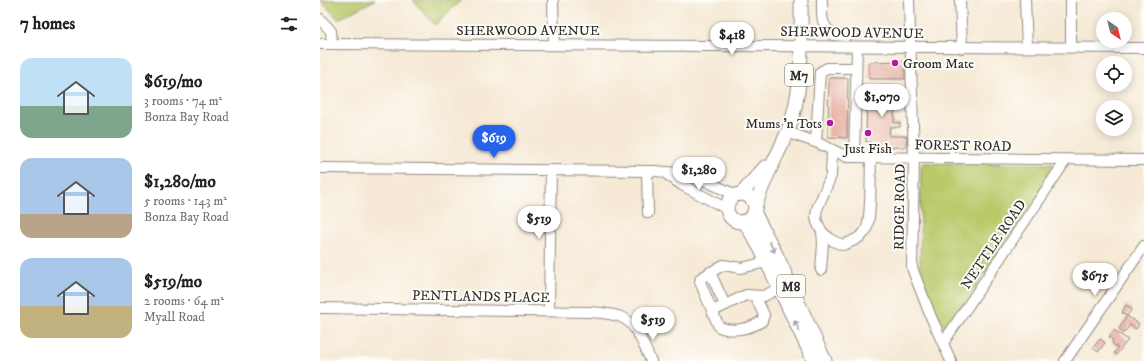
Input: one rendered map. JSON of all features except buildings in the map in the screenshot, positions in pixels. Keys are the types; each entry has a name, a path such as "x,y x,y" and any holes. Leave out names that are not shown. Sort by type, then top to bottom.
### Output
{"main road":[{"name":"M7","path":"779,148 787,132 797,93 801,46 801,0"},
{"path":"779,148 761,185 752,216 744,221 735,220 728,213 727,209 730,200 739,194 760,174 779,148"},
{"path":"739,194 752,200 754,210"},
{"name":"M8","path":"754,210 777,256 825,361"},
{"name":"M8","path":"744,221 753,234 814,361"}],"street":[{"path":"553,0 554,44"},
{"path":"822,0 822,18 824,25 833,35 846,36"},
{"name":"RIDGE ROAD","path":"909,0 912,46 914,158 912,268 931,317 951,361"},
{"path":"960,0 962,48"},
{"path":"1025,0 1027,47"},
{"path":"1071,0 1071,47"},
{"path":"320,19 331,31 332,44"},
{"name":"SHERWOOD AVENUE","path":"320,44 554,44 801,46 857,48 912,46 962,48 1144,48"},
{"path":"854,157 857,48"},
{"path":"816,142 820,72 827,68 856,68"},
{"name":"FOREST ROAD","path":"787,132 816,142 847,157 1144,160"},
{"path":"832,151 831,176 817,209 817,222 822,232 832,241 843,245 859,237 866,230 868,220 871,158"},
{"name":"NETTLE ROAD","path":"944,344 1066,160"},
{"path":"320,168 647,171 690,174 739,194"},
{"path":"549,311 551,170"},
{"path":"647,171 648,213"},
{"path":"665,173 682,185 727,209"},
{"path":"822,232 822,270"},
{"path":"1065,361 1144,246"},
{"path":"755,296 764,315 762,321 754,326 722,328 700,282 703,276 723,265 742,268 767,262"},
{"path":"710,272 725,305"},
{"path":"713,311 746,295 764,296 780,288"},
{"name":"PENTLANDS PLACE","path":"320,308 549,311 589,312 613,315 625,319 636,331 651,361"}],"green space":[{"path":"320,0 375,0 338,19"},
{"path":"413,0 461,0 435,25"},
{"path":"923,163 1052,164 1055,169 948,328 945,329 926,292 920,272 921,167"}],"place":[{"name":"Groom Mate","path":"895,63"},
{"name":"Mums 'n Tots","path":"830,123"},
{"name":"Just Fish","path":"868,133"}]}
